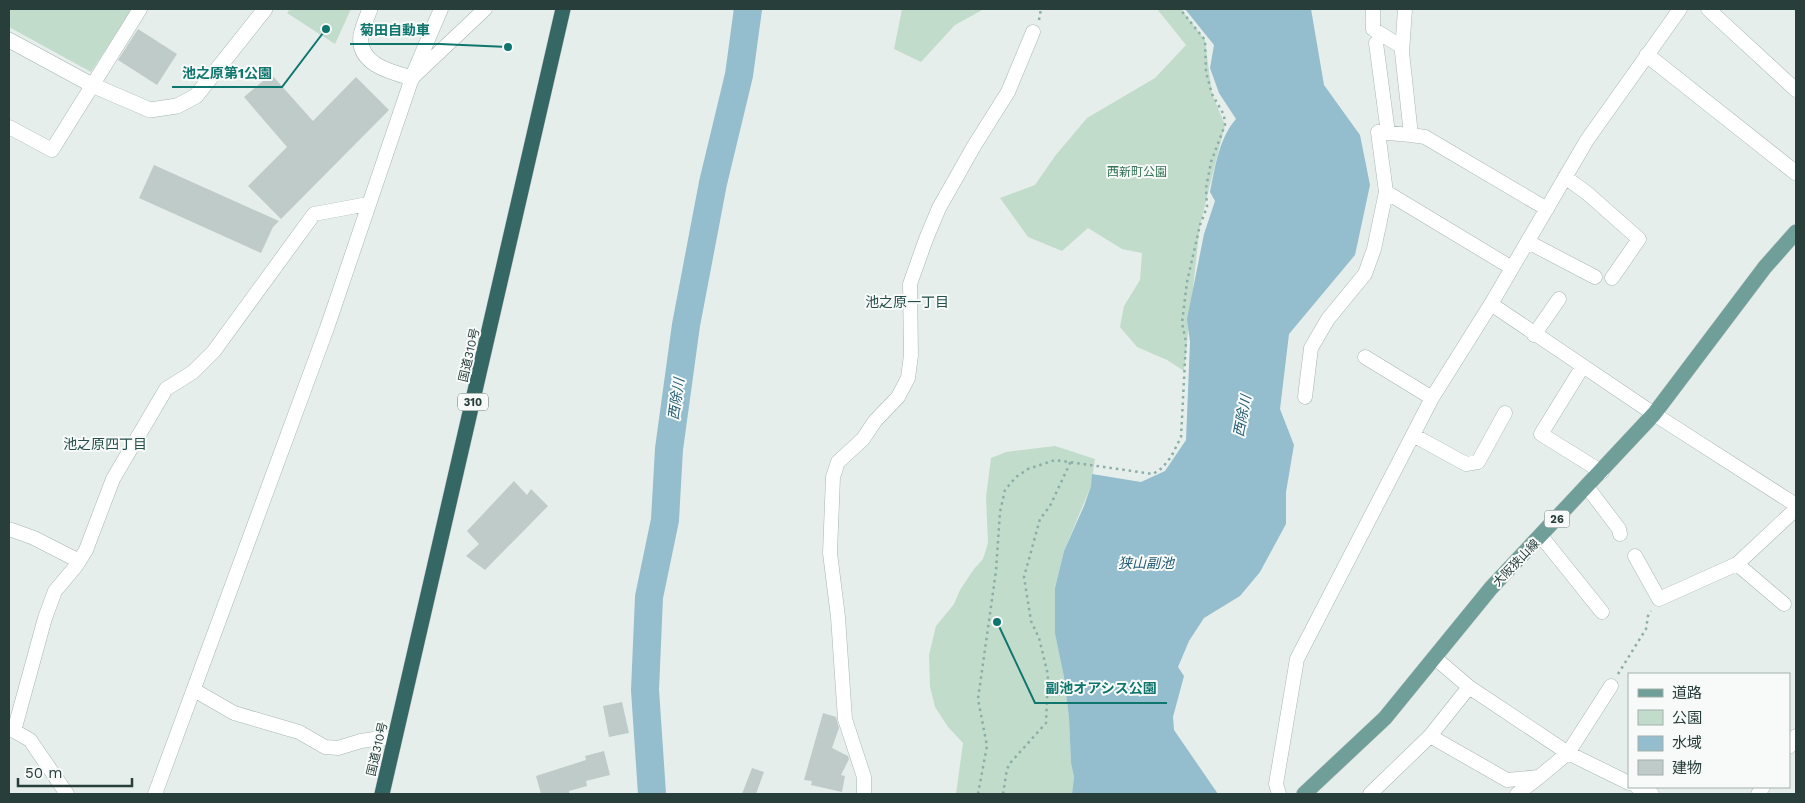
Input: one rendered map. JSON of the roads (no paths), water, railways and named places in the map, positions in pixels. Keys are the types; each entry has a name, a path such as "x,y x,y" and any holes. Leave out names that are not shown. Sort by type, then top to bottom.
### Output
{"highway":[{"name":"国道310号","path":"382,794 563,9"}],"main road":[{"name":"大阪狭山線","path":"1304,794 1385,718 1491,588 1588,488 1654,414 1766,267 1796,232"}],"street":[{"path":"9,126 52,150 140,9"},
{"path":"9,40 92,85 150,110 177,106 196,96 265,9"},
{"path":"370,9 361,34 361,46 369,60 384,71 412,78"},
{"path":"155,794 327,328 412,78 441,9"},
{"path":"412,78 485,9"},
{"path":"1373,9 1373,30 1402,46"},
{"path":"1405,9 1402,46 1411,135"},
{"path":"1279,794 1276,784 1297,659 1432,398 1491,304 1587,140 1680,9"},
{"path":"1708,9 1796,90"},
{"path":"864,794 864,777 845,719 838,617 830,553 833,477 838,462 862,439 875,421 898,397 908,378 911,346 910,284 926,239 943,200 1008,92 1033,32"},
{"path":"1376,43 1388,133"},
{"path":"1647,55 1796,173"},
{"path":"1305,397 1311,348 1328,319 1365,274 1374,249 1386,192 1378,132 1425,138 1546,209"},
{"path":"1565,177 1587,193 1639,239 1627,265 1612,278"},
{"path":"1386,192 1512,268"},
{"path":"68,794 30,740 11,729 55,591 86,550 113,479 166,389 194,372 214,351 314,214 368,204"},
{"path":"1528,242 1595,277"},
{"path":"1534,335 1559,299"},
{"path":"1491,304 1534,335 1796,505"},
{"path":"1365,357 1432,398"},
{"path":"1583,366 1541,434 1602,472"},
{"path":"1413,435 1466,464 1478,462 1504,413"},
{"path":"1588,488 1620,534"},
{"path":"1635,556 1659,599 1737,564 1796,509"},
{"path":"9,529 34,538 79,561"},
{"path":"1541,536 1602,612"},
{"path":"1737,564 1784,604"},
{"path":"1434,657 1469,687 1568,753 1628,783"},
{"path":"1517,794 1568,753 1610,686"},
{"path":"1370,794 1430,736 1469,687"},
{"path":"194,690 234,713 299,732 325,747 338,748 361,740 394,739"},
{"path":"1430,736 1506,780 1539,777"},
{"path":"1638,788 1652,794"}],"water":[{"name":"狭山副池","path":"1185,9 1311,9 1324,85 1360,135 1370,185 1355,255 1289,334 1280,409 1294,445 1286,492 1286,524 1260,572 1240,596 1204,618 1189,641 1178,667 1184,676 1173,717 1174,730 1218,794 1072,794 1074,777 1071,763 1069,718 1064,677 1055,633 1055,588 1064,551 1084,506 1091,486 1092,474 1141,482 1165,471 1186,440 1190,342 1187,319 1204,234 1215,201 1210,192 1216,163 1225,135 1236,119 1219,93 1210,68 1214,45"}],"waterway":[{"name":"西除川","path":"652,794 645,690 649,597 665,520 669,449 686,325 713,183 739,75 748,9"}],"place":[{"name":"池之原第1公園","path":"326,29"},
{"name":"菊田自動車","path":"508,47"},
{"name":"副池オアシス公園","path":"997,622"}],"district":[{"name":"池之原一丁目","path":"907,302"},
{"name":"池之原四丁目","path":"105,444"}],"park label":[{"name":"西新町公園","path":"1137,172"}]}
